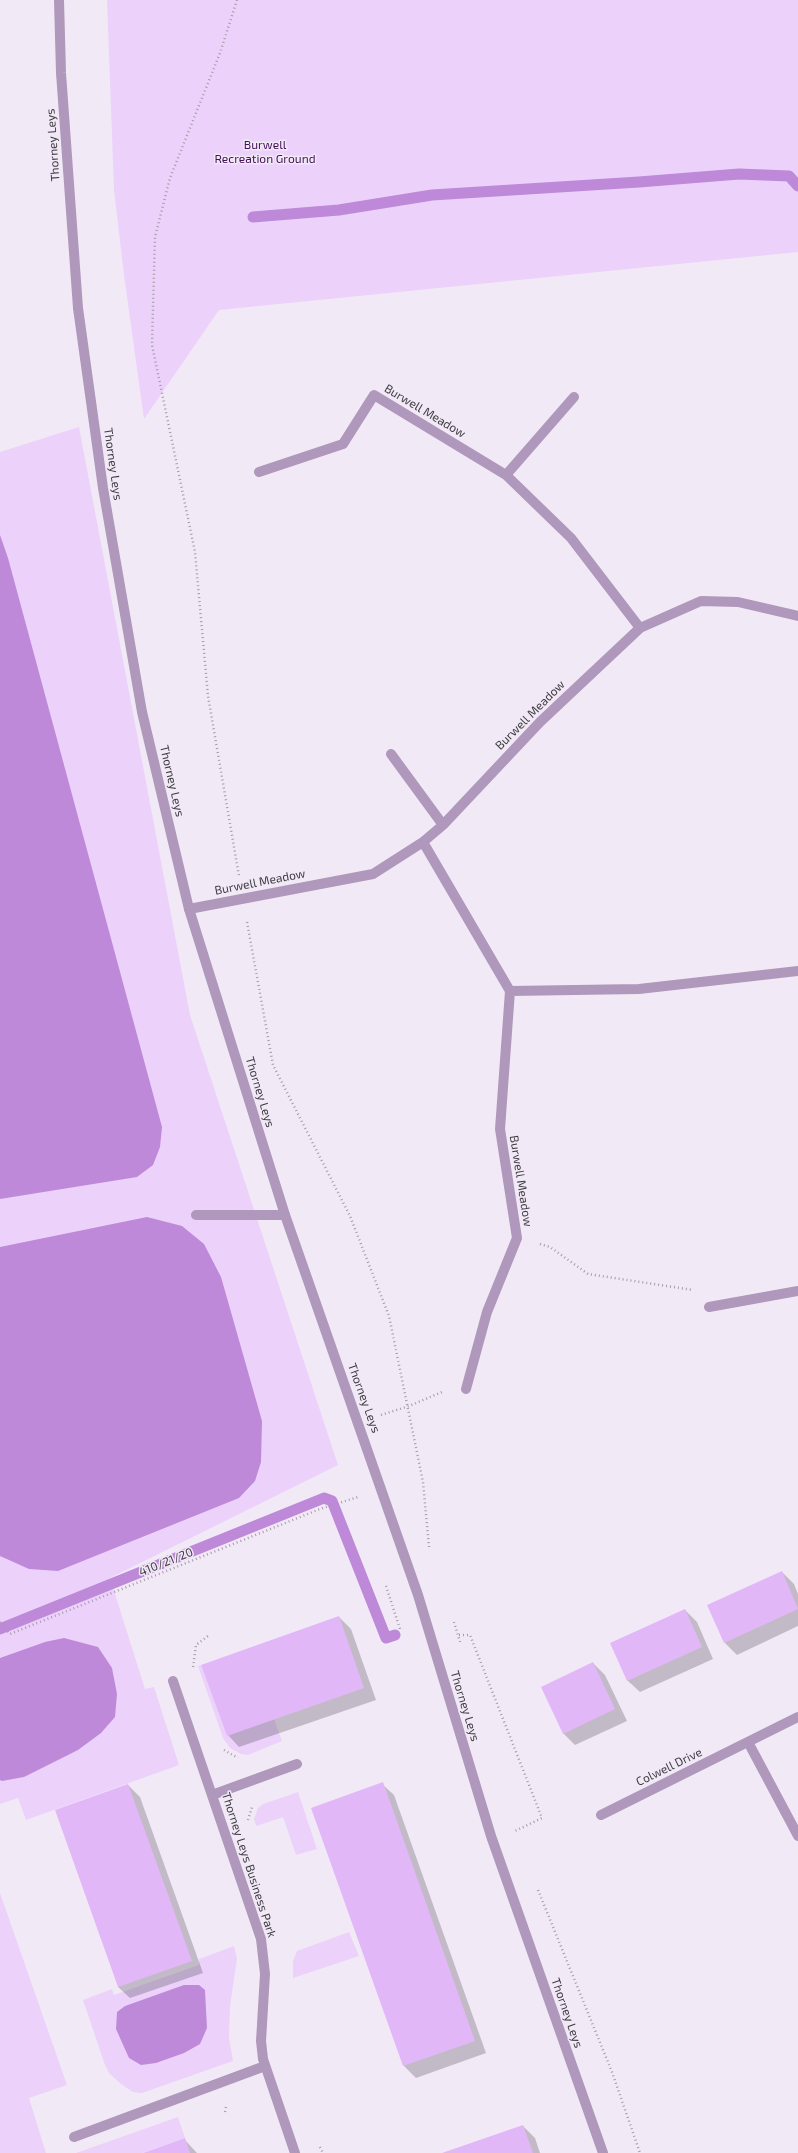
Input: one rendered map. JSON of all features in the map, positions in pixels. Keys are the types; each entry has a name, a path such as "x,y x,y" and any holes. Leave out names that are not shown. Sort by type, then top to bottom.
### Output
{"street":[{"name":"Thorney Leys","path":"59,0 61,73 78,308 103,488 142,712 189,909 285,1216 359,1422 418,1595 490,1836 603,2153"},
{"name":"Burwell Meadow","path":"259,472 343,444 374,395 506,475 571,538 640,628"},
{"path":"506,475 574,397"},
{"name":"Burwell Meadow","path":"189,909 373,874 423,842 443,825 540,722 640,628 701,602 738,602 798,616"},
{"path":"390,754 443,825"},
{"path":"423,842 510,991 639,989 798,971"},
{"name":"Burwell Meadow","path":"466,1390 487,1312 517,1238 500,1129 510,991"},
{"path":"196,1215 285,1216"},
{"path":"709,1307 798,1291"},
{"name":"Thorney Leys Business Park","path":"173,1681 256,1921 263,1950 264,1974 261,2041 265,2066 295,2153"},
{"name":"Colwell Drive","path":"601,1815 798,1717"},
{"path":"748,1742 798,1836"},
{"path":"212,1795 297,1764"},
{"path":"74,2138 265,2066"}],"path":[{"path":"237,0 220,53 170,178 155,237 152,345 195,552 208,696 273,1064 350,1216 389,1316 409,1406 423,1482 429,1553"},
{"path":"517,1238 550,1247 588,1274 697,1290 709,1307"},
{"path":"359,1422 409,1406 447,1390 466,1390"},
{"name":"410/21/20","path":"0,1622 10,1634 344,1501"},
{"path":"453,1620 459,1635 462,1650"},
{"path":"459,1635 470,1635 542,1818 514,1831"},
{"path":"193,1670 196,1645 208,1636"},
{"path":"220,1745 227,1753 244,1759"},
{"path":"512,1824 517,1838"},
{"path":"535,1882 612,2072 640,2153"},
{"path":"225,2112 228,2103"}],"green space":[{"name":"Burwell Recreation Ground","path":"107,0 798,0 798,252 219,310 144,419 114,190"},
{"path":"79,427 190,1015 338,1465 110,1578 145,1689 154,1687 179,1765 26,1820 18,1798 0,1804 0,452"},
{"path":"201,1665 227,1736 274,1719 282,1741 248,1755 241,1754 230,1748 223,1738 198,1666"},
{"path":"298,1792 317,1849 296,1855 283,1817 256,1826 254,1819 258,1808 263,1804"},
{"path":"0,1893 67,2085 29,2098 46,2153 0,2153"},
{"path":"349,1932 359,1956 293,1978 293,1961 297,1951"},
{"path":"234,1946 237,1959 230,2006 229,2037 233,2061 142,2093 133,2092 121,2084 109,2073 105,2065 83,2000 112,1989 114,1995 199,1965 199,1959"},
{"path":"178,2117 185,2138 142,2153 76,2153"}],"shaded area":[{"path":"0,535 8,558 162,1127 160,1147 153,1165 137,1177 0,1199"},
{"path":"147,1217 182,1226 204,1244 221,1277 262,1421 261,1462 255,1481 239,1498 58,1571 29,1569 0,1556 0,1247"},
{"path":"64,1638 98,1647 112,1668 117,1694 115,1717 101,1733 78,1750 24,1777 2,1781 0,1780 0,1658 45,1642"},
{"path":"184,1985 199,1985 205,1990 207,2028 200,2044 184,2053 156,2063 141,2065 129,2058 116,2029 117,2012 125,2006"}],"building":[{"path":"782,1571 798,1609 724,1643 707,1605"},
{"path":"685,1609 702,1647 627,1681 610,1643"},
{"path":"339,1616 364,1688 227,1736 201,1665"},
{"path":"593,1662 615,1709 563,1734 541,1687"},
{"path":"383,1782 475,2041 403,2066 311,1808"},
{"path":"128,1784 192,1961 118,1987 55,1810"},
{"path":"523,2125 533,2153 442,2153"},
{"path":"185,2138 190,2153 143,2153"}],"waterway":[{"path":"253,217 339,210 432,195 739,174 789,176 798,186"},
{"path":"0,1629 324,1498 332,1501 386,1638 395,1635"}]}
